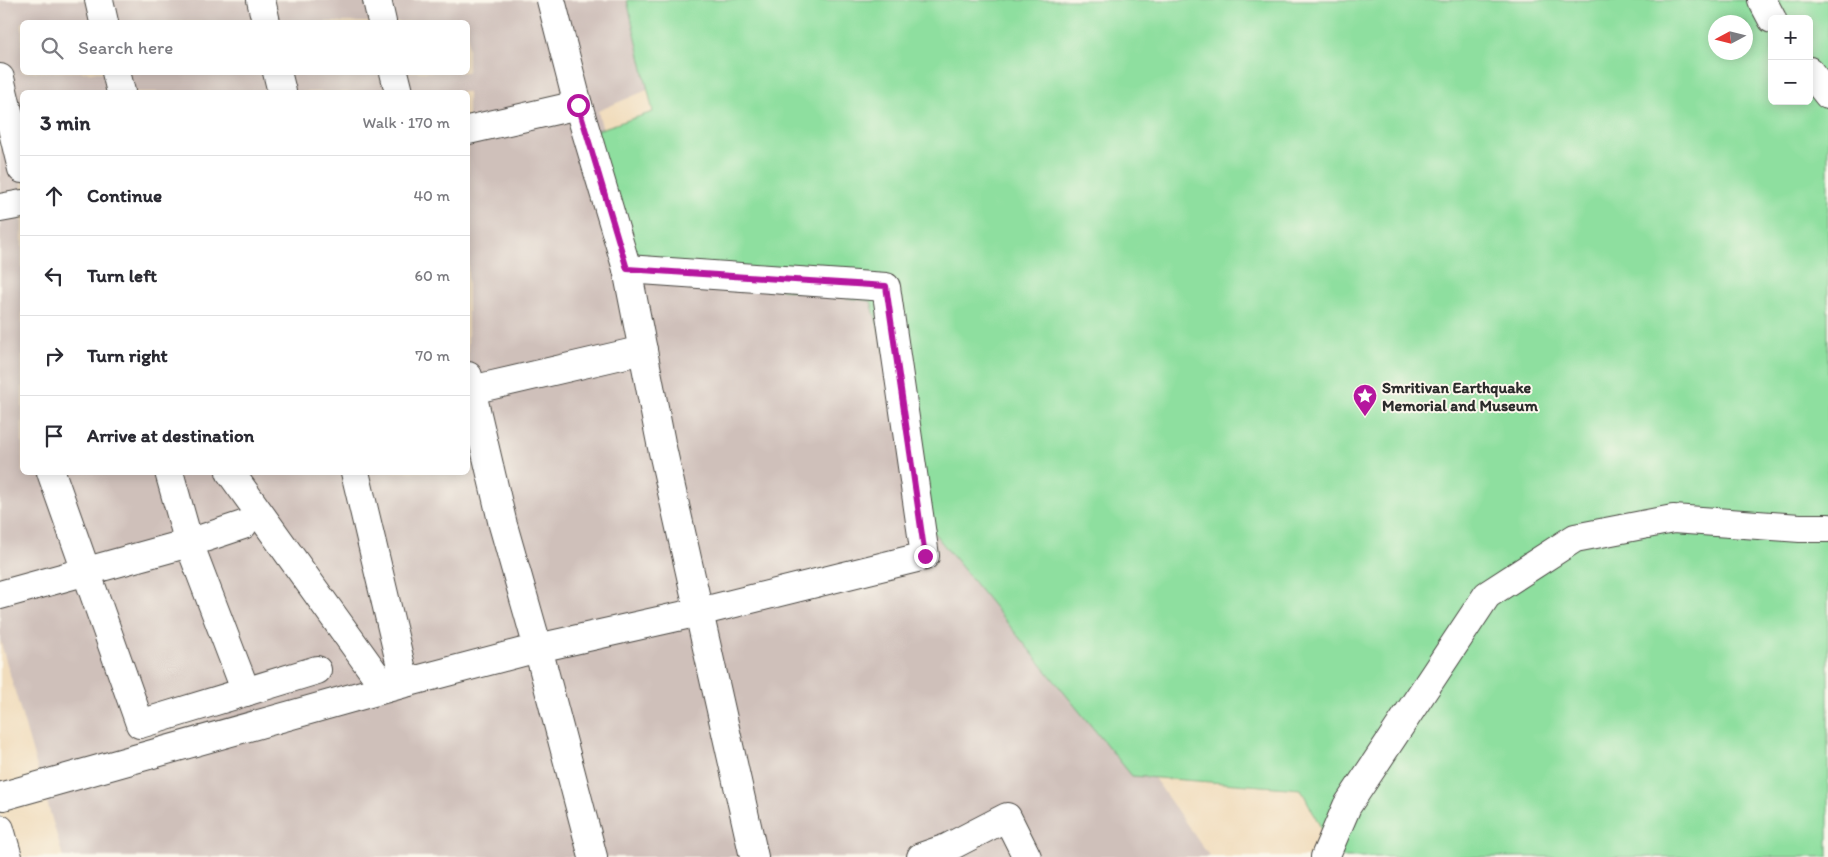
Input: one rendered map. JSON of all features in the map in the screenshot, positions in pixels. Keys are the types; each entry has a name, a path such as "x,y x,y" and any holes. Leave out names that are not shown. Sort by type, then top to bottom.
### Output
{"main road":[{"path":"99,0 104,20"},
{"path":"262,0 266,20"},
{"path":"377,0 382,20"},
{"path":"551,0 578,105 627,269 661,444 754,857"},
{"path":"1762,0 1770,15"},
{"path":"117,75 120,90"},
{"path":"278,75 282,90"},
{"path":"395,75 398,90"},
{"path":"1813,76 1828,95"},
{"path":"0,78 20,161"},
{"path":"470,130 578,105"},
{"path":"0,208 20,204"},
{"path":"3,796 395,686 538,648 699,612 925,556 886,286 627,269"},
{"path":"470,383 643,350"},
{"path":"470,387 502,525 538,648 593,857"},
{"path":"52,475 140,724 317,670"},
{"path":"170,475 189,543 246,692"},
{"path":"232,475 395,686"},
{"path":"356,475 395,686"},
{"path":"1325,857 1347,806 1486,595 1575,538 1673,519 1800,528 1828,528"},
{"path":"0,595 189,543 243,525"},
{"path":"921,857 947,848 1007,817 1027,857"},
{"path":"0,829 8,857"}],"shaded area":[{"path":"0,0 634,0 654,87 598,111 634,259 881,288 938,519 1154,778 1210,857 63,857 0,640"}],"green space":[{"name":"Smritivan Earthquake Memorial and Museum","path":"627,0 1828,0 1828,857 1336,857 1301,789 1132,776 934,533 871,301 627,269 591,132 653,112"}],"place":[{"name":"Smritivan Earthquake Memorial and Museum","path":"1365,417"}],"route":[{"path":"578,105 627,269 886,286 925,556"}]}
